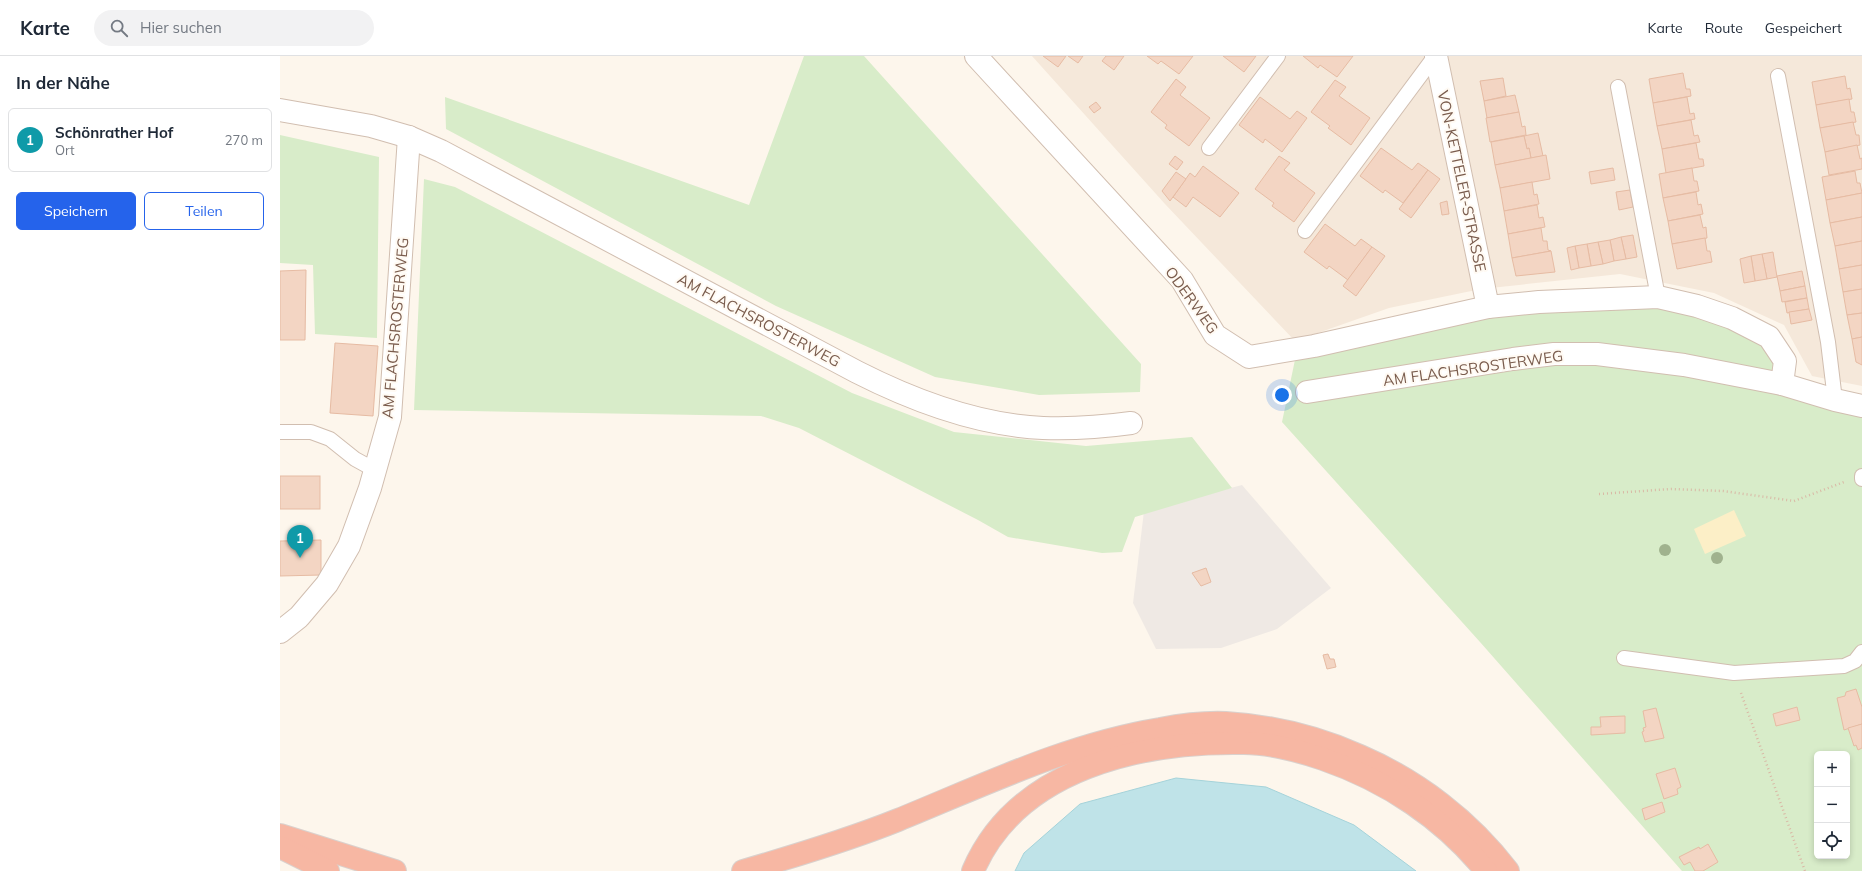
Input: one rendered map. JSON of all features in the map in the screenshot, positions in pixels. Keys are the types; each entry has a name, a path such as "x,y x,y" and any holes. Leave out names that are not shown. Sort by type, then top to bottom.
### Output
{"highway":[{"path":"743,871 807,853 896,821 1023,768 1084,746 1137,732 1176,726 1225,723 1264,727 1302,735 1339,747 1375,762 1409,781 1441,804 1471,829 1508,871"},
{"path":"973,871 978,860 1000,828 1027,800 1060,779 1095,764 1145,750 1199,744 1245,742 1286,749 1315,757 1363,774 1399,794 1428,814 1454,836 1486,871"},
{"path":"280,835 394,871"},
{"path":"280,847 328,871"}],"street":[{"name":"ODERWEG","path":"976,56 1182,280 1215,335 1249,357 1314,346 1488,307"},
{"name":"VON-KETTELER-STRASSE","path":"1435,56 1488,307"},
{"name":"AM FLACHSROSTERWEG","path":"280,110 371,126 409,137 441,151 889,389 949,410 1010,424 1042,428 1072,428 1131,423"},
{"name":"AM FLACHSROSTERWEG","path":"280,632 299,617 327,584 349,546 375,470 390,417 409,137"},
{"path":"1488,307 1539,302 1658,297 1697,306 1732,318 1769,337 1785,360 1782,384"},
{"name":"AM FLACHSROSTERWEG","path":"1307,392 1513,359 1554,354 1597,354 1684,365 1782,384 1835,400 1862,406"}],"lane":[{"path":"1209,148 1278,56"},
{"path":"1305,231 1435,56"},
{"path":"1778,76 1828,342 1835,400"},
{"path":"1618,87 1658,297"},
{"path":"280,432 311,432 330,439 356,459 375,470"},
{"path":"1624,658 1734,673 1844,666 1855,661 1862,652"}],"path":[{"path":"1598,494 1671,490 1723,491 1794,501 1862,477"},
{"path":"1734,673 1805,871"}],"shaded area":[{"path":"1032,56 1862,56 1862,386 1812,376 1784,325 1714,293 1620,274 1481,289 1389,308 1295,341 1165,204"},
{"path":"1242,485 1331,588 1277,629 1221,648 1156,649 1133,603 1144,511"}],"green space":[{"path":"804,56 864,56 1141,364 1140,392 1039,395 935,377 776,306 446,129 445,97 749,205"},
{"path":"280,135 379,157 377,338 315,334 313,265 280,263"},
{"path":"424,179 455,187 852,393 954,432 1086,446 1192,437 1232,488 1135,517 1122,552 1102,553 1008,537 978,520 799,428 761,416 414,410"},
{"path":"1659,306 1722,322 1761,343 1778,366 1782,394 1862,416 1862,871 1682,871 1480,642 1282,422 1296,355 1492,314"}],"sand":[{"path":"1734,510 1746,536 1705,554 1694,529"}],"water":[{"path":"1176,778 1266,787 1354,825 1416,871 1015,871 1024,853 1080,804"}],"building":[{"path":"1043,56 1066,56 1058,67"},
{"path":"1068,56 1083,56 1078,63"},
{"path":"1106,56 1124,56 1114,70 1102,61"},
{"path":"1147,56 1193,56 1179,74 1161,61 1158,64"},
{"path":"1223,56 1256,56 1244,72"},
{"path":"1303,56 1353,56 1337,77 1320,65 1318,68"},
{"path":"1683,73 1686,89 1690,89 1691,96 1653,103 1649,79"},
{"path":"1845,76 1847,89 1850,88 1852,99 1816,105 1812,82"},
{"path":"1503,78 1506,96 1484,101 1480,81"},
{"path":"1176,79 1186,87 1180,95 1210,118 1189,146 1165,128 1167,125 1151,112"},
{"path":"1335,80 1346,87 1339,96 1370,118 1351,145 1328,128 1330,126 1311,112"},
{"path":"1515,95 1519,112 1487,118 1484,101"},
{"path":"1260,97 1290,119 1297,111 1307,118 1282,152 1265,139 1263,143 1239,125"},
{"path":"1687,97 1690,114 1694,113 1695,119 1657,126 1653,103"},
{"path":"1849,99 1851,112 1854,112 1856,122 1820,128 1816,105"},
{"path":"1096,102 1101,108 1094,113 1089,107"},
{"path":"1519,112 1522,127 1525,126 1526,135 1490,142 1486,118"},
{"path":"1691,120 1694,136 1698,135 1700,142 1662,149 1657,126"},
{"path":"1853,122 1856,135 1859,135 1860,145 1825,152 1820,128"},
{"path":"1538,133 1543,156 1531,158 1524,136"},
{"path":"1524,136 1531,158 1495,165 1491,142"},
{"path":"1696,143 1699,159 1703,159 1704,166 1666,173 1662,149"},
{"path":"1857,145 1860,159 1862,158 1862,169 1829,175 1825,152"},
{"path":"1381,148 1412,170 1418,163 1428,170 1403,203 1385,190 1383,193 1360,176"},
{"path":"1546,155 1550,179 1500,188 1495,165"},
{"path":"1175,156 1183,162 1177,170 1169,164"},
{"path":"1279,156 1290,163 1284,170 1315,193 1294,222 1272,206 1274,203 1255,189"},
{"path":"1203,166 1239,193 1220,217 1193,197 1186,207 1173,197 1190,173 1195,177"},
{"path":"1613,168 1615,180 1591,184 1589,172"},
{"path":"1692,168 1694,181 1697,181 1699,191 1663,198 1659,174"},
{"path":"1428,170 1440,179 1411,218 1399,209"},
{"path":"1855,171 1857,183 1860,183 1862,193 1826,200 1822,177"},
{"path":"1176,172 1186,179 1170,201 1162,191"},
{"path":"1532,182 1534,195 1537,194 1539,204 1504,211 1500,188"},
{"path":"1630,190 1633,207 1619,210 1616,192"},
{"path":"1696,192 1698,205 1701,204 1703,214 1668,221 1663,198"},
{"path":"1862,193 1862,217 1830,223 1826,200"},
{"path":"1447,201 1449,214 1442,215 1440,203"},
{"path":"1537,205 1539,218 1543,217 1545,227 1508,234 1504,211"},
{"path":"1700,215 1703,228 1706,227 1707,238 1672,244 1668,221"},
{"path":"1862,217 1862,241 1835,246 1830,223"},
{"path":"1325,224 1355,246 1361,239 1372,247 1348,280 1329,266 1327,269 1304,252"},
{"path":"1541,228 1543,241 1547,241 1548,250 1551,251 1512,258 1508,234"},
{"path":"1633,235 1637,257 1626,259 1621,237"},
{"path":"1621,237 1626,259 1614,261 1610,240"},
{"path":"1705,238 1707,251 1710,251 1712,262 1677,269 1672,244"},
{"path":"1610,240 1614,261 1603,264 1598,242"},
{"path":"1862,241 1862,265 1839,269 1835,246"},
{"path":"1598,242 1603,264 1591,266 1587,244"},
{"path":"1587,244 1591,266 1579,268 1575,246"},
{"path":"1575,246 1579,268 1571,270 1567,248"},
{"path":"1372,247 1385,256 1356,296 1343,286"},
{"path":"1551,251 1555,272 1516,276 1512,258"},
{"path":"1773,252 1777,277 1767,279 1762,254"},
{"path":"1762,254 1767,279 1755,281 1751,256"},
{"path":"1751,256 1755,281 1744,283 1740,259"},
{"path":"1862,265 1862,289 1843,292 1839,269"},
{"path":"306,270 305,340 280,340 280,271"},
{"path":"1802,271 1805,286 1780,291 1777,276"},
{"path":"1805,286 1807,298 1782,302 1780,291"},
{"path":"1862,289 1862,313 1847,315 1843,292"},
{"path":"1807,298 1809,309 1787,313 1785,302"},
{"path":"1809,309 1812,320 1791,324 1789,312"},
{"path":"1862,313 1862,337 1852,339 1847,315"},
{"path":"1862,337 1862,365 1856,362 1852,339"},
{"path":"335,343 378,346 373,416 330,413"},
{"path":"280,476 320,476 320,509 280,509"},
{"path":"321,540 321,575 280,576 280,541"},
{"path":"1206,568 1211,582 1201,586 1192,573"},
{"path":"1328,654 1330,659 1334,659 1336,667 1327,669 1323,655"},
{"path":"1856,689 1862,707 1862,724 1844,730 1837,698 1845,696 1846,692"},
{"path":"1797,707 1800,720 1776,726 1773,714"},
{"path":"1656,708 1664,738 1645,742 1642,732 1644,731 1643,728 1646,727 1643,711"},
{"path":"1625,716 1625,733 1591,735 1591,727 1601,727 1600,717"},
{"path":"1862,724 1862,748 1858,750 1856,745 1854,746 1848,728"},
{"path":"1675,768 1681,787 1677,789 1678,794 1664,799 1656,774"},
{"path":"1662,802 1665,812 1645,820 1642,809"},
{"path":"1708,844 1718,862 1703,871 1695,871 1690,862 1684,865 1679,857 1699,847 1700,849"}],"place":[{"name":"Schönrather Hof","path":"300,558"}]}
